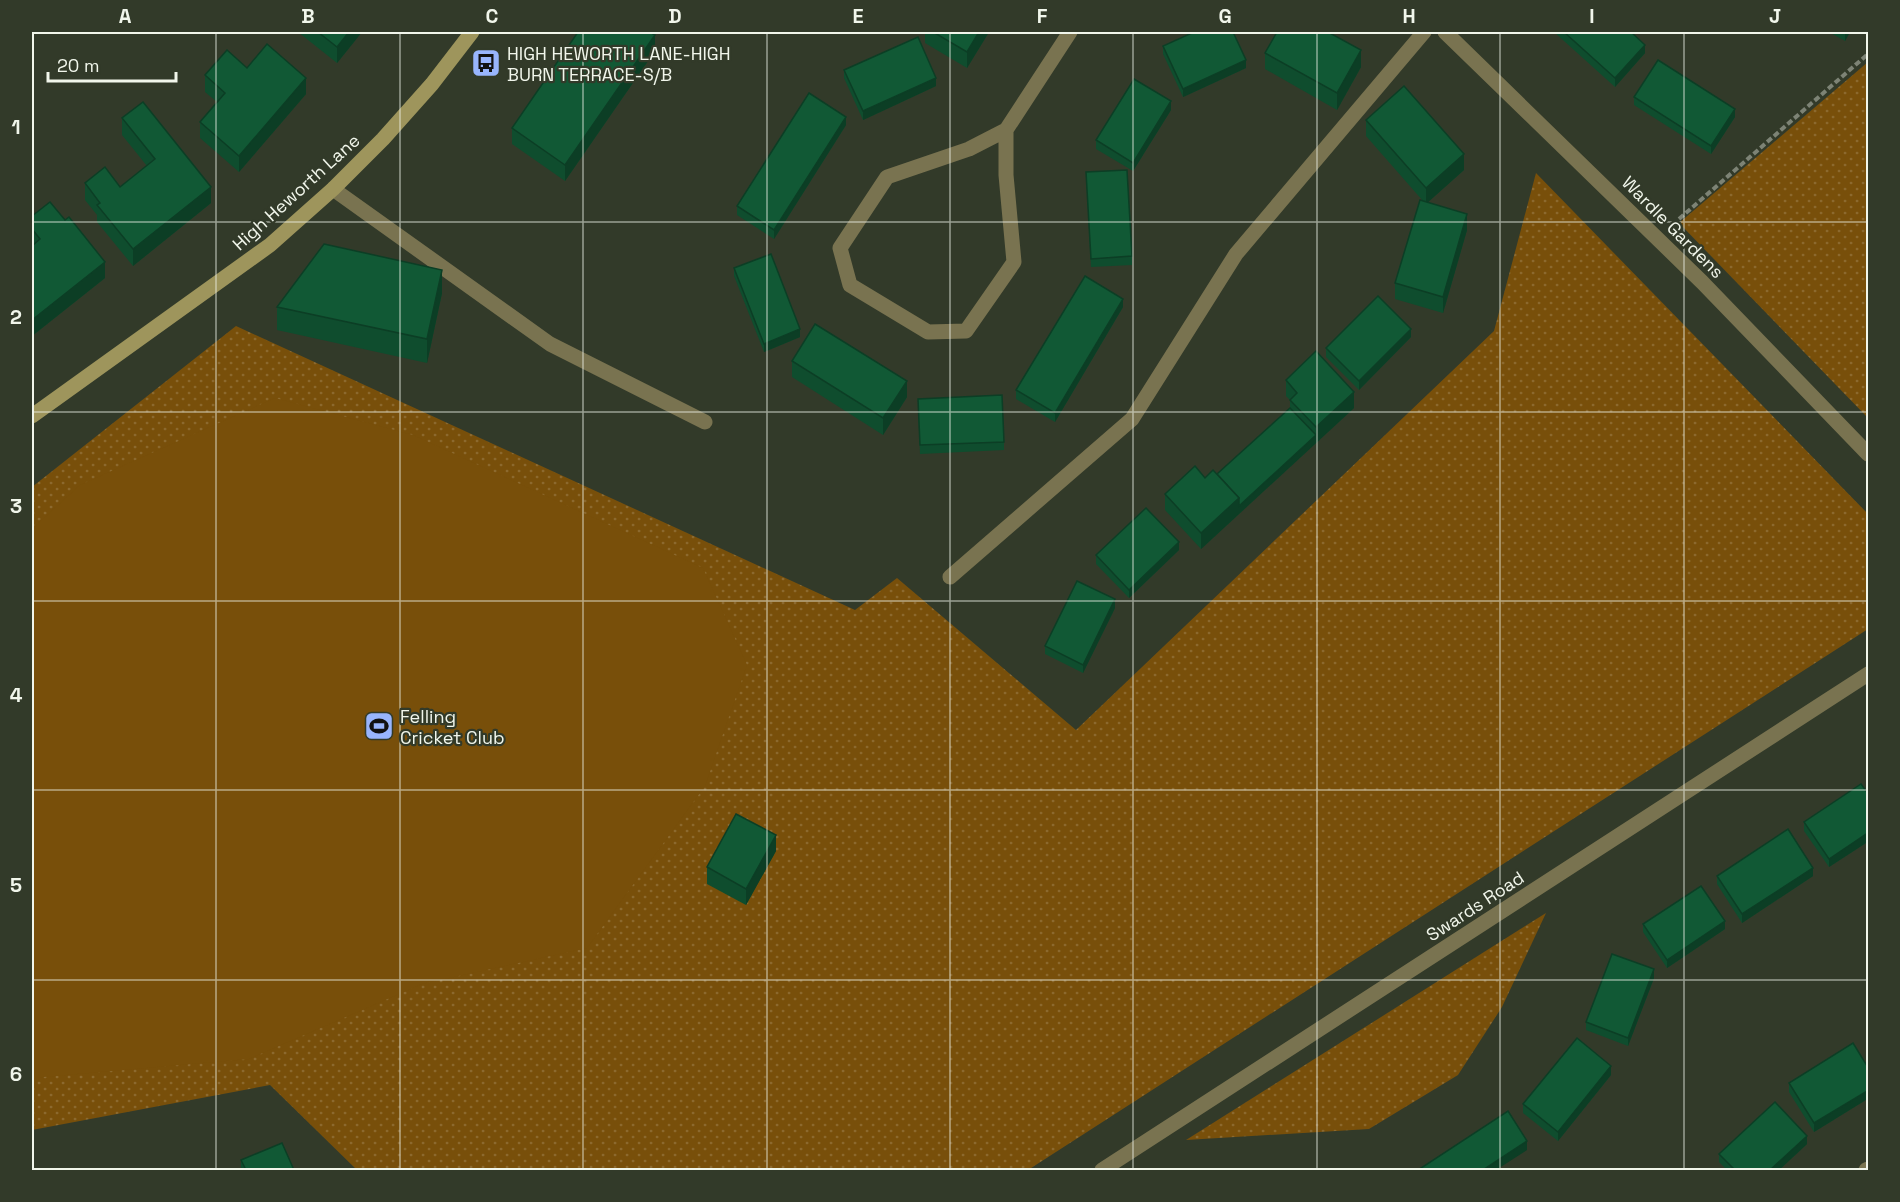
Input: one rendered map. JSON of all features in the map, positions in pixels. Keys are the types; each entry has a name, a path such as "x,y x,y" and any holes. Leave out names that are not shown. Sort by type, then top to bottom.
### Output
{"street":[{"name":"High Heworth Lane","path":"32,416 270,245 333,189 383,139 432,84 472,32"},
{"path":"1006,130 1006,175 1014,262 966,331 928,332 850,285 840,248 887,177 969,149 1006,130 1070,32"},
{"path":"950,577 1132,419 1236,254 1424,32"},
{"name":"Wardle Gardens","path":"1445,32 1658,238 1869,454"},
{"path":"333,189 550,344 705,422"},
{"name":"Swards Road","path":"1102,1170 1869,674"}],"path":[{"path":"1658,238 1869,54"}],"shaded area":[{"path":"1868,62 1868,418 1679,223"},
{"path":"1536,173 1868,514 1868,629 1028,1170 357,1170 270,1085 32,1130 32,487 236,326 855,610 897,578 1076,730 1494,331"},
{"name":"Felling Cricket Club","path":"275,398 413,435 703,568 747,665 705,786 587,948 422,984 249,1059 32,1078 32,529 80,485"},
{"path":"1546,913 1502,1007 1458,1075 1369,1129 1186,1140"}],"building":[{"path":"318,32 349,32 337,47"},
{"path":"578,32 650,32 655,35 565,165 512,128"},
{"path":"933,32 979,32 967,52"},
{"path":"1194,32 1233,32 1246,60 1183,89 1163,46"},
{"path":"1277,32 1328,32 1361,50 1337,93 1265,53"},
{"path":"1564,32 1631,32 1645,45 1615,78"},
{"path":"918,37 936,78 863,111 844,70"},
{"path":"267,44 306,78 239,156 200,122 225,93 205,75 227,50 247,68"},
{"path":"1658,60 1735,109 1711,146 1634,97"},
{"path":"1134,79 1171,101 1133,163 1096,140"},
{"path":"1404,86 1464,154 1426,188 1366,120"},
{"path":"809,93 846,117 774,230 737,206"},
{"path":"143,102 211,187 133,249 97,205 100,203 85,183 105,167 120,187 155,159 122,118"},
{"path":"1127,170 1132,256 1091,259 1086,172"},
{"path":"1420,200 1467,214 1443,297 1395,283"},
{"path":"50,202 65,220 69,217 105,262 32,320 32,246 40,239 32,229 32,216"},
{"path":"324,244 442,270 427,339 277,307"},
{"path":"771,254 800,329 764,344 734,268"},
{"path":"1085,276 1123,299 1055,413 1016,390"},
{"path":"1378,296 1411,329 1359,381 1326,348"},
{"path":"815,324 907,381 883,418 792,361"},
{"path":"1316,351 1354,392 1316,427 1290,400 1297,393 1286,380"},
{"path":"1002,395 1004,442 920,445 918,399"},
{"path":"1290,408 1316,435 1239,506 1239,498 1217,474"},
{"path":"1195,466 1205,478 1213,470 1239,498 1201,533 1165,494"},
{"path":"1146,508 1179,542 1129,590 1096,555"},
{"path":"1077,581 1115,599 1083,665 1045,646"},
{"path":"1861,784 1869,795 1869,832 1829,859 1804,822"},
{"path":"736,814 776,835 746,889 707,867"},
{"path":"1788,829 1813,868 1742,914 1717,876"},
{"path":"1701,886 1725,921 1667,960 1643,924"},
{"path":"1612,954 1654,969 1628,1038 1586,1022"},
{"path":"1577,1038 1611,1066 1558,1132 1523,1104"},
{"path":"1853,1043 1869,1069 1869,1090 1814,1123 1789,1083"},
{"path":"1775,1102 1807,1136 1770,1170 1735,1170 1719,1154"},
{"path":"1508,1111 1527,1141 1483,1170 1418,1170"},
{"path":"282,1143 294,1170 246,1170 241,1160"}],"place":[{"name":"HIGH HEWORTH LANE-HIGH BURN TERRACE-S/B","path":"486,63"},
{"name":"Felling Cricket Club","path":"379,726"}]}
